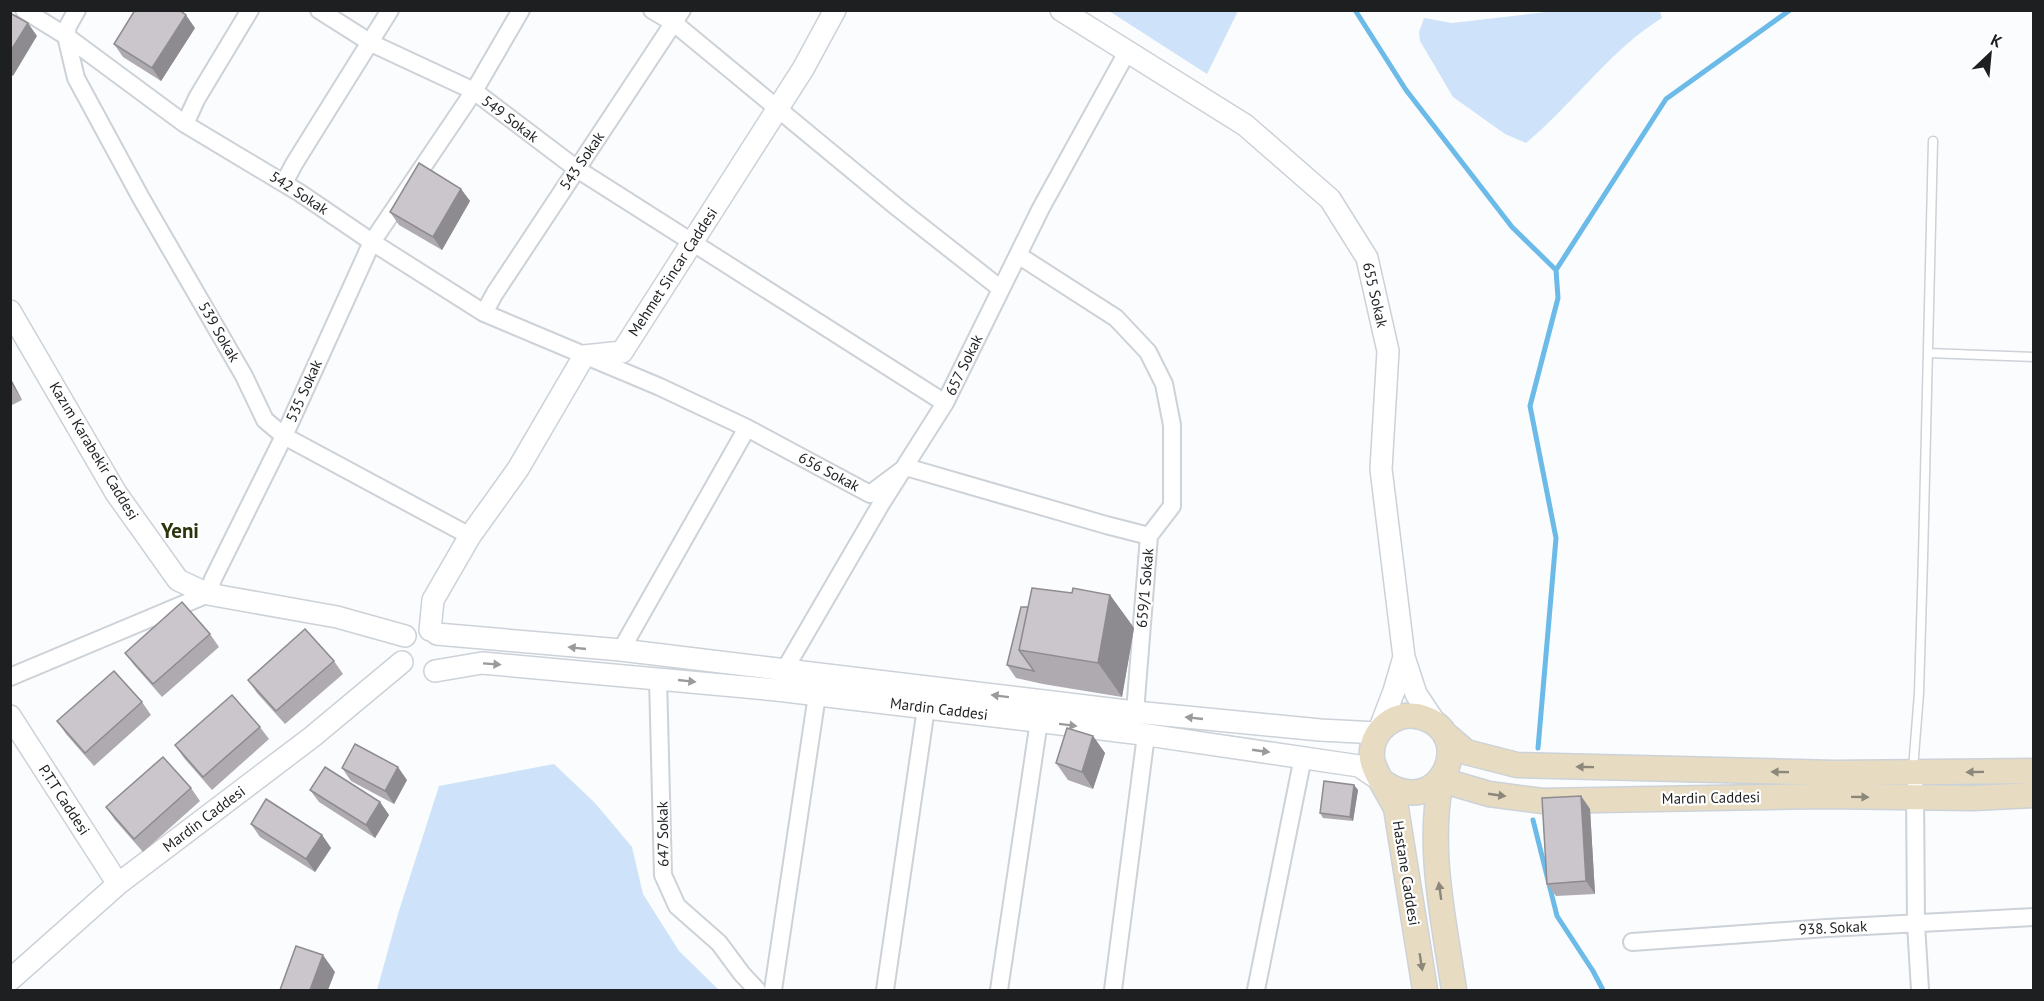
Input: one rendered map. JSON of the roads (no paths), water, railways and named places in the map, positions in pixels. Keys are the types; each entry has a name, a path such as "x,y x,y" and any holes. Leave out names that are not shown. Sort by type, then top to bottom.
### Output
{"main road":[{"name":"Mardin Caddesi","path":"1378,733 1387,723 1399,717 1419,717 1440,729 1466,752 1517,765 1835,773 2034,771"},
{"path":"1378,733 1373,745 1372,759 1376,772 1383,782 1394,790 1408,794 1420,793 1431,788 1441,780 1447,769 1450,757 1449,745 1440,729"},
{"name":"Mardin Caddesi","path":"1441,780 1489,794 1543,801 2034,795"},
{"name":"Hastane Caddesi","path":"1441,780 1437,802 1436,861 1454,990"},
{"name":"Hastane Caddesi","path":"1383,782 1396,808 1425,990"}],"street":[{"name":"542 Sokak","path":"24,10 66,36 186,124 284,183 484,314 584,356"},
{"path":"66,36 68,26 77,10"},
{"path":"186,124 197,98 250,10"},
{"name":"549 Sokak","path":"319,10 371,42 474,91 577,169 945,404"},
{"path":"284,183 390,10"},
{"name":"535 Sokak","path":"208,594 213,579 284,436 372,242 474,91 521,10"},
{"path":"652,10 678,17 778,109 1001,289"},
{"name":"Mehmet Sincar Caddesi","path":"584,356 622,352 803,69 835,10"},
{"name":"655 Sokak","path":"1061,10 1245,125 1330,199 1367,258 1388,351 1382,469 1404,657 1416,694 1440,729"},
{"name":"543 Sokak","path":"484,314 678,17"},
{"name":"539 Sokak","path":"66,36 76,78 141,198 244,376 265,420 284,436 470,536"},
{"name":"657 Sokak","path":"785,669 881,504 945,404 1041,208 1127,52"},
{"name":"659/1 Sokak","path":"1018,255 1116,318 1148,352 1164,384 1172,425 1172,506 1149,536 1134,712"},
{"name":"Kazım Karabekir Caddesi","path":"10,311 116,493 178,580 208,594 337,617 405,636 416,630 433,632"},
{"path":"435,671 440,666 445,653 444,646 433,632 433,600 470,536 519,470 584,356"},
{"name":"656 Sokak","path":"584,356 660,387 747,429 870,494 906,467"},
{"path":"621,650 747,429"},
{"path":"906,467 1149,536"},
{"path":"10,677 208,594"},
{"name":"Mardin Caddesi","path":"433,632 621,650 1134,712 1320,730 1378,733"},
{"path":"402,662 399,649 405,636"},
{"name":"655 Sokak","path":"1378,733 1404,657"},
{"name":"Mardin Caddesi","path":"10,980 117,884 312,737 402,662 413,673 428,674 482,663 658,678 1039,721 1359,766 1383,782"},
{"name":"647 Sokak","path":"658,678 663,875 677,906 719,943 741,974 757,990"},
{"path":"773,990 817,695"},
{"path":"885,990 926,708"},
{"name":"P.T.T Caddesi","path":"10,716 117,884"},
{"path":"999,990 1039,721"},
{"path":"1113,990 1146,735"},
{"path":"1256,990 1303,758"},
{"path":"1913,772 1917,797 1916,924 1920,990"},
{"name":"938. Sokak","path":"1632,942 2034,917"}],"lane":[{"path":"1913,772 1919,682 1933,141"},
{"path":"1928,353 2034,357"}],"waterway":[{"path":"1355,10 1406,90 1512,227 1556,270 1558,298 1530,406 1556,538 1538,748"},
{"path":"1556,270 1666,99 1790,10"},
{"path":"1533,820 1557,916 1603,990"}],"district":[{"name":"Yeni","path":"180,531"}]}
